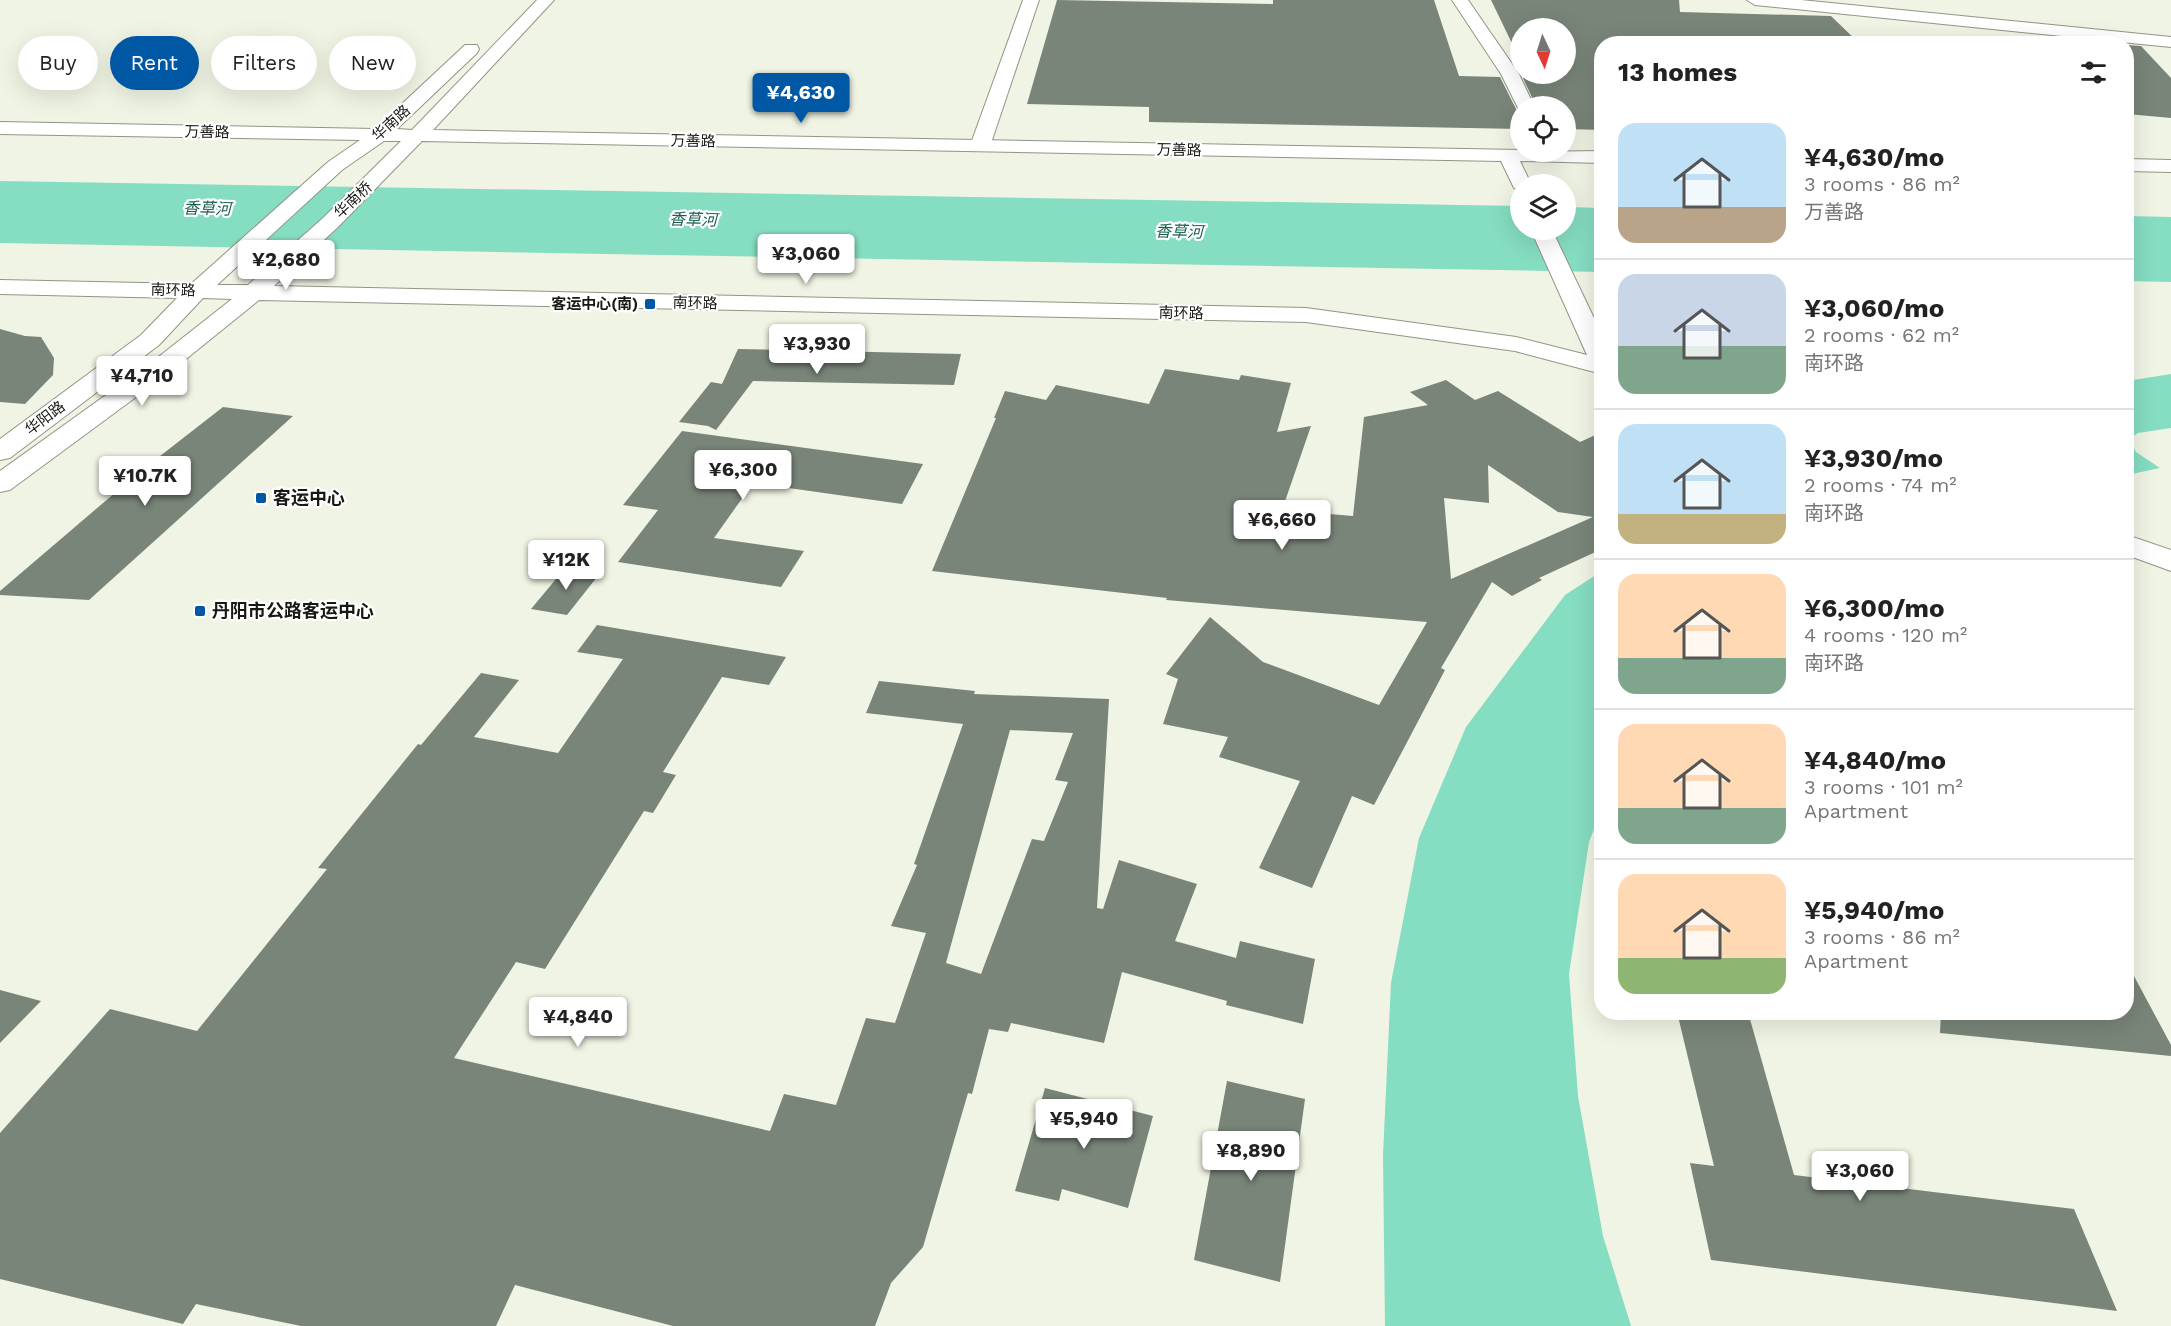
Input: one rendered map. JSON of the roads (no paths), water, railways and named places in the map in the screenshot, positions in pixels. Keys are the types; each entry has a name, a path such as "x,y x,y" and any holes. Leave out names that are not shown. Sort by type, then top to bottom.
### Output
{"main road":[{"name":"华南路","path":"389,166 546,0"},
{"path":"980,146 1030,0"},
{"path":"1460,0 1510,74 1520,96"},
{"path":"1755,0 2112,36"},
{"path":"2134,38 2171,42"},
{"name":"华南路","path":"197,291 334,166 380,135 480,40"},
{"name":"万善路","path":"0,128 1508,156"},
{"path":"1508,156 1516,174"},
{"name":"万善路","path":"1576,156 1594,157"},
{"path":"2134,165 2171,165"},
{"name":"华南桥","path":"254,292 389,166"},
{"path":"1547,240 1594,345"},
{"name":"南环路","path":"0,287 1306,315 1516,344 1594,361"},
{"name":"华阳路","path":"0,452 150,340 197,291"},
{"path":"0,484 195,341 254,292"}],"water":[{"name":"香草河","path":"0,181 1510,206 1510,240 1576,240 1576,207 1594,208 1594,272 0,243"},
{"path":"2134,216 2171,217 2171,282 2134,281"},
{"path":"2171,374 2171,428 2134,436 2134,380"},
{"path":"2134,448 2136,452 2160,468 2134,474"},
{"path":"1594,576 1594,829 1589,842 1569,974 1578,1096 1603,1236 1631,1326 1385,1326 1383,1155 1391,983 1419,838 1466,727 1565,595"}],"place":[{"name":"客运中心(南)","path":"650,304"},
{"name":"客运中心","path":"261,498"},
{"name":"丹阳市公路客运中心","path":"200,611"}]}
